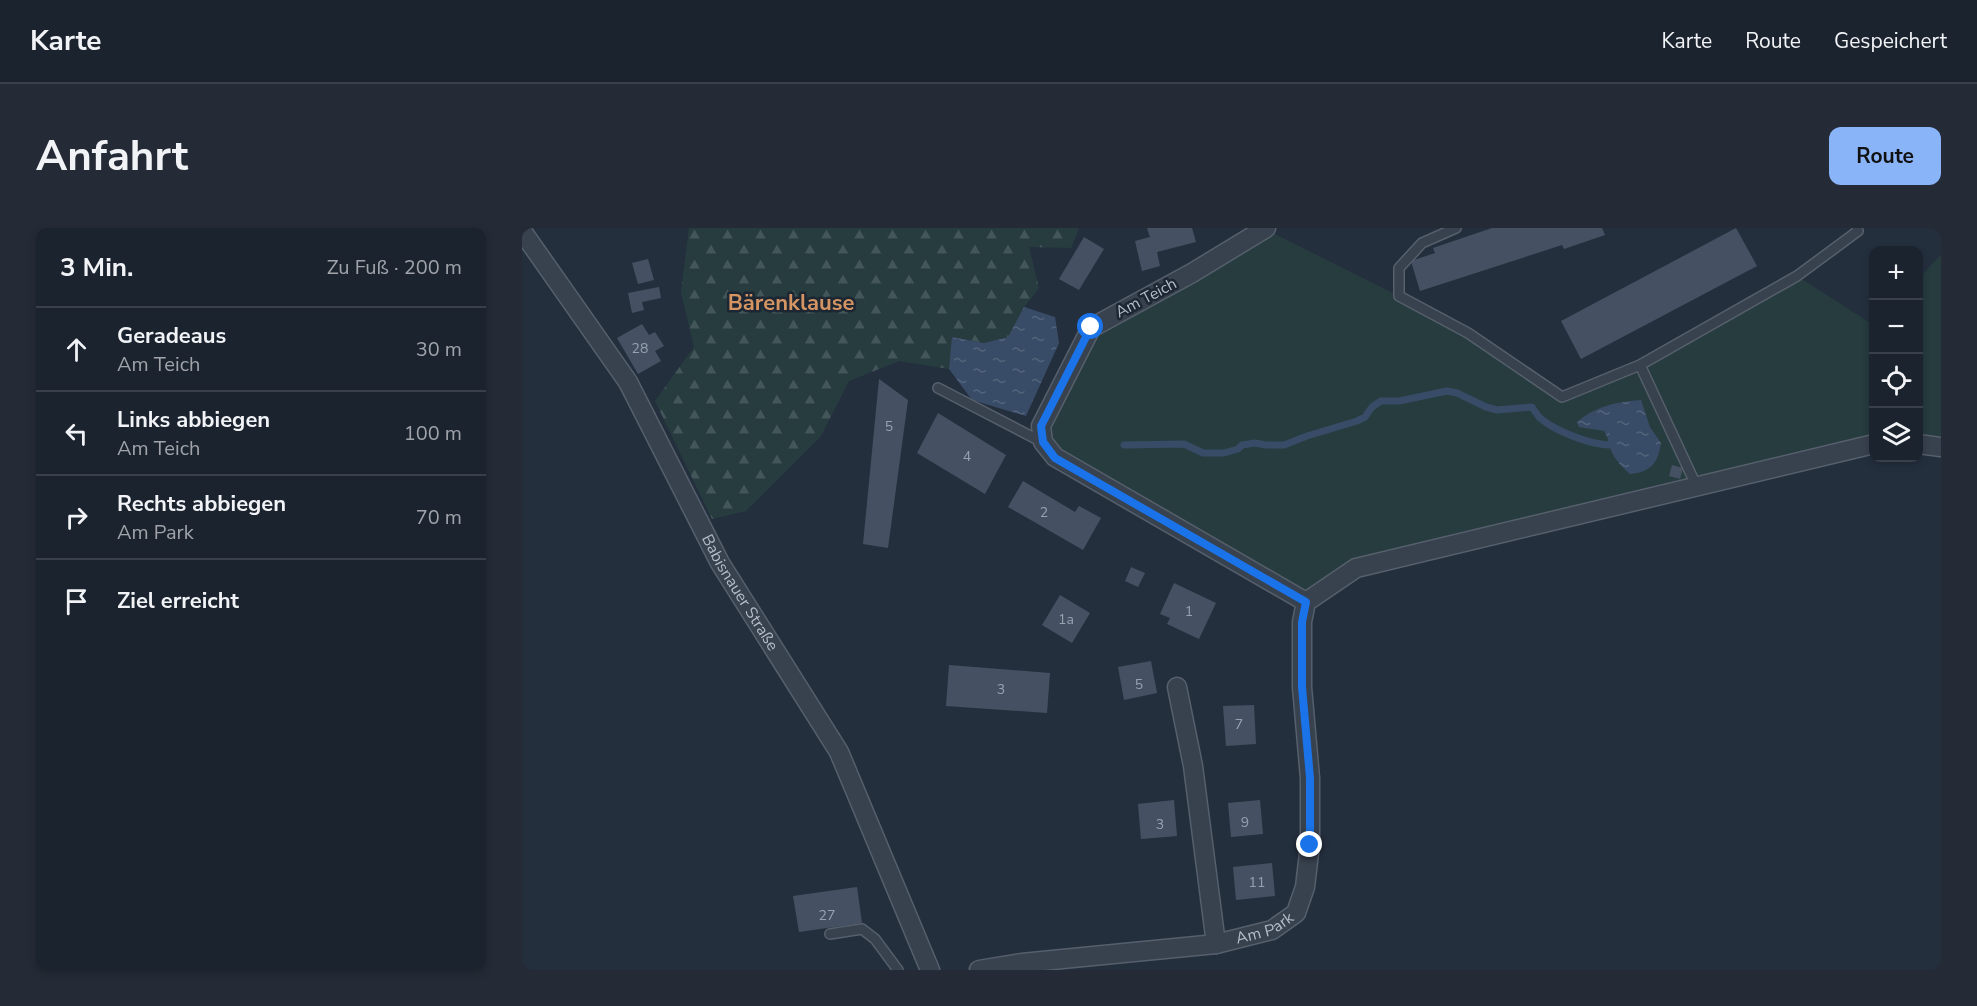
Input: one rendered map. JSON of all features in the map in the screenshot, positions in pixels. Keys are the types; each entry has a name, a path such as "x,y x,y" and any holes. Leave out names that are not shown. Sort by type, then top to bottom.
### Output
{"street":[{"name":"Am Teich","path":"1043,442 1041,426 1091,327 1192,273 1266,228"},
{"name":"Babisnauer Straße","path":"522,231 628,382 720,563 839,752 930,970"},
{"path":"1043,442 1055,458 1306,602 1356,568 1869,445"},
{"path":"1923,445 1941,447"},
{"name":"Am Park","path":"979,970 1022,963 1216,944 1272,930 1296,913 1305,887 1310,845 1310,778 1302,687 1302,622 1306,602"},
{"name":"Am Park","path":"1178,687 1193,766 1216,944"}],"lane":[{"path":"1456,228 1422,243 1399,268 1399,296 1468,333 1562,396 1640,365 1797,276 1858,231 1857,228"},
{"path":"1640,365 1696,485"},
{"path":"938,388 1043,442"},
{"path":"830,934 862,929 875,939 898,970"}],"green space":[{"path":"689,228 1079,228 1071,248 1029,247 1039,288 1024,307 1008,337 984,343 953,337 949,369 899,361 849,381 821,436 746,511 712,519 655,401 694,347 681,292"},
{"path":"1265,229 1468,333 1562,396 1640,365 1797,276 1869,322 1869,445 1356,568 1306,602 1043,442 1091,328"},
{"path":"1941,255 1941,447 1923,445 1923,274"}],"water":[{"path":"1024,307 1055,317 1059,343 1026,416 972,400 949,369 952,337 984,343 1008,337"},
{"path":"1641,400 1650,427 1661,443 1658,456 1648,469 1630,474 1614,457 1604,431 1579,427 1577,422 1607,406"}],"building":[{"path":"1147,228 1192,228 1196,242 1157,252 1160,266 1142,271 1135,241 1150,237"},
{"path":"1492,228 1602,228 1605,235 1564,249 1562,245 1420,291 1411,261 1435,253 1433,248"},
{"path":"1736,228 1757,266 1581,359 1561,321"},
{"path":"1084,237 1104,249 1079,290 1059,279"},
{"path":"648,259 654,280 638,284 632,263"},
{"path":"659,287 661,298 642,302 644,310 632,313 628,293"},
{"path":"642,324 649,335 655,332 664,346 655,351 661,361 638,374 617,338"},
{"path":"879,379 908,400 888,548 863,544"},
{"path":"938,413 1006,455 985,494 917,453"},
{"path":"1672,465 1683,468 1680,479 1669,476"},
{"path":"1023,481 1075,512 1079,506 1101,518 1083,550 1008,507"},
{"path":"1131,567 1145,573 1138,587 1125,581"},
{"path":"1174,583 1216,603 1199,639 1167,624 1170,618 1160,614"},
{"path":"1060,595 1090,613 1072,643 1042,625"},
{"path":"1151,661 1157,693 1124,700 1118,667"},
{"path":"949,665 1050,673 1047,713 946,706"},
{"path":"1254,705 1256,744 1226,746 1223,706"},
{"path":"1174,800 1177,836 1141,839 1138,804"},
{"path":"1260,800 1263,834 1231,837 1228,803"},
{"path":"1272,863 1275,896 1236,900 1233,867"},
{"path":"857,887 862,923 799,932 793,896"}],"waterway":[{"path":"1124,445 1184,444 1203,453 1224,453 1238,449 1242,445 1255,443 1284,445 1357,421 1365,417 1372,407 1381,401 1399,401 1447,391 1497,410 1532,407 1540,418 1564,432 1593,443 1610,445"}],"district":[{"name":"Bärenklause","path":"791,303"}],"route":[{"path":"1091,327 1041,426 1043,442 1055,458 1306,602 1302,622 1302,687 1310,778 1310,845"}]}
